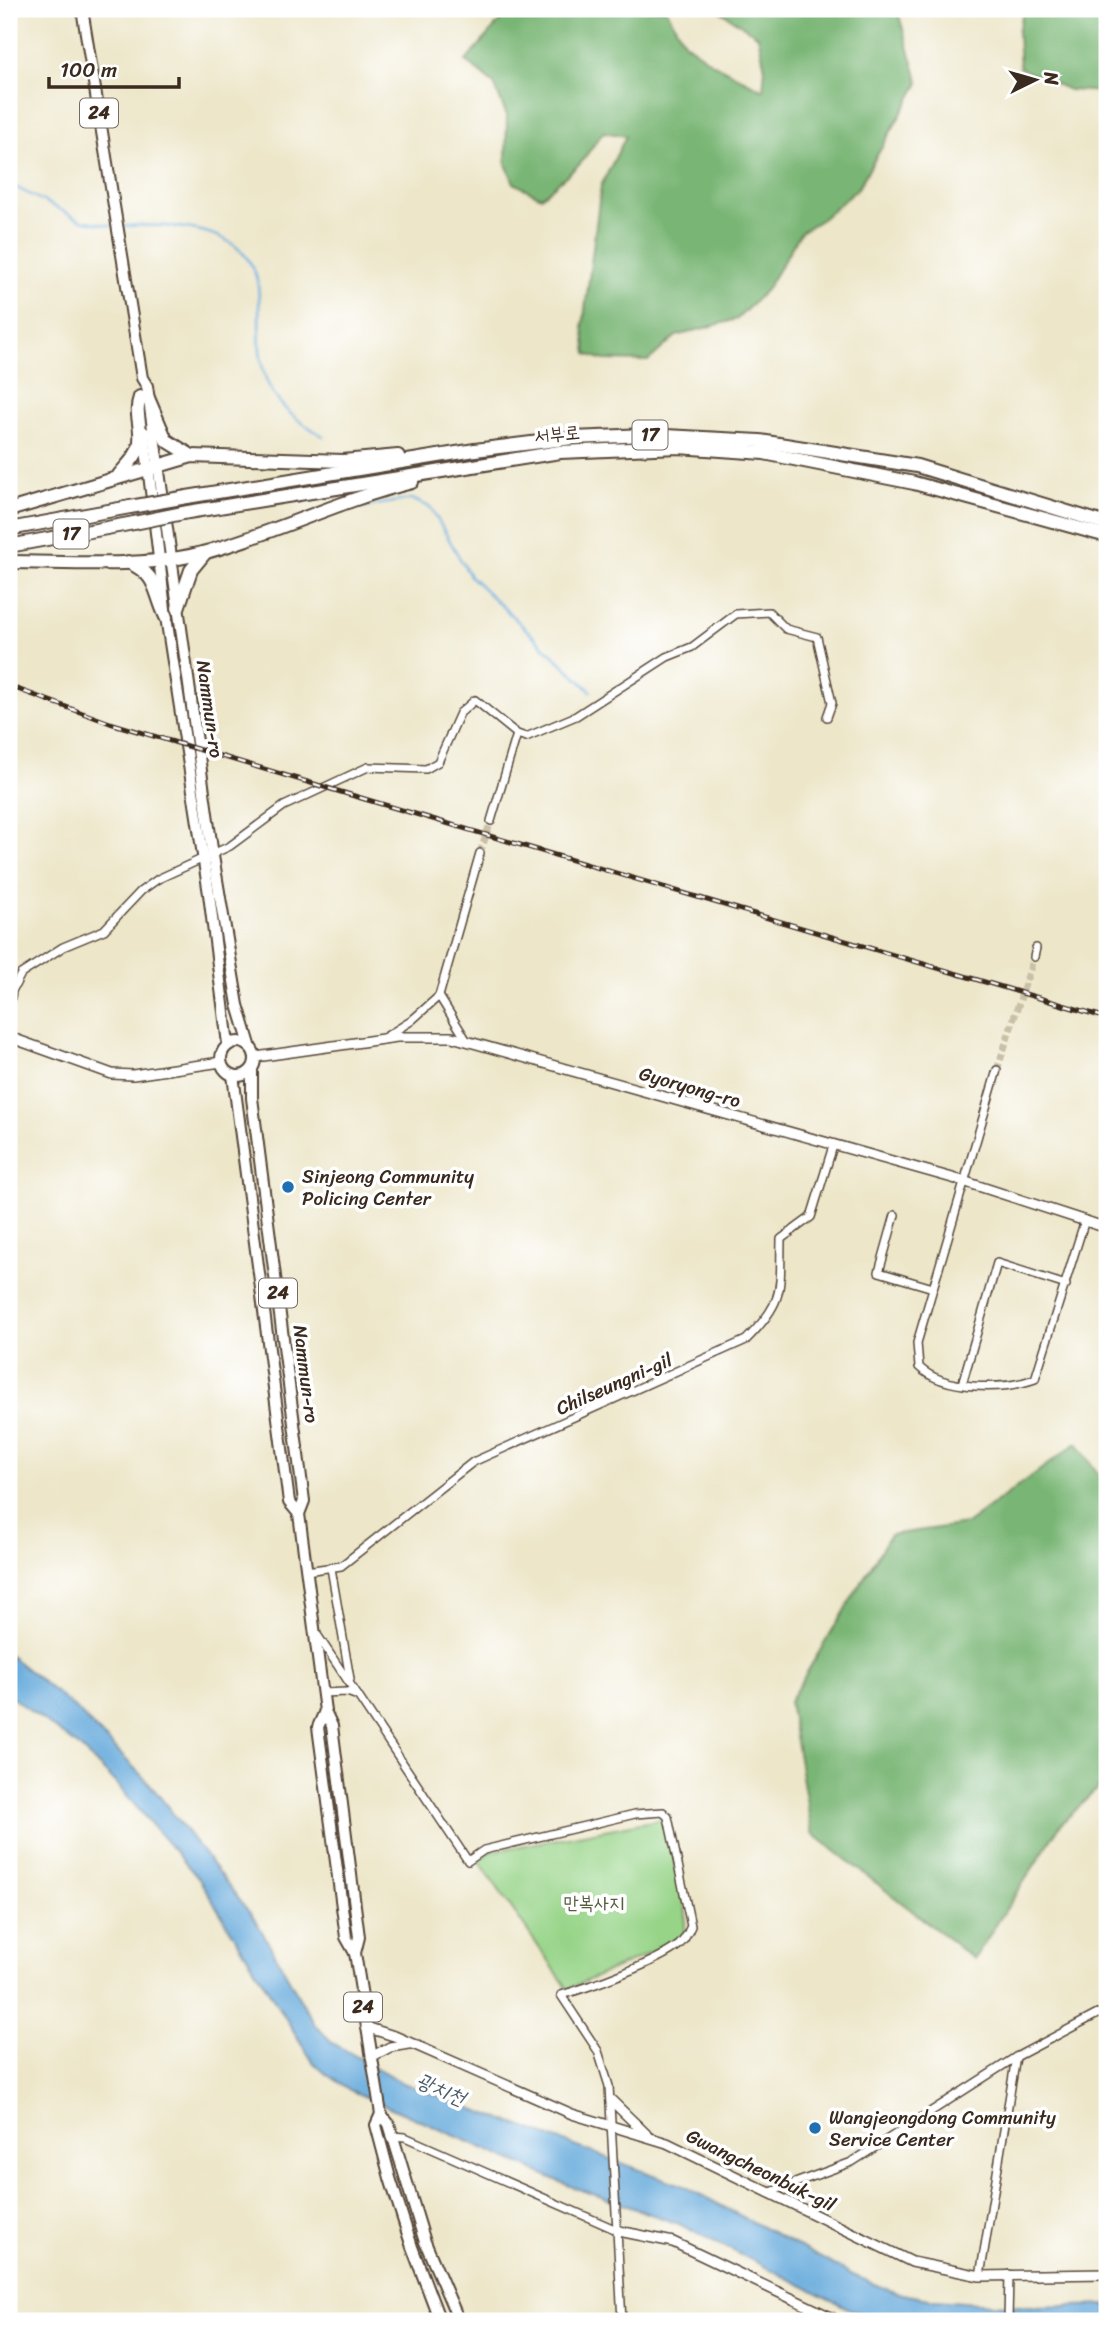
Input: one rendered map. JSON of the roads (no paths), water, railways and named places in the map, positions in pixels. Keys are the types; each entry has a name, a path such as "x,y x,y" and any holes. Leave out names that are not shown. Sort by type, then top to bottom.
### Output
{"highway":[{"path":"119,475 136,453 140,443 136,407 144,397 166,440 192,456"},
{"name":"서부로","path":"9,529 187,496 475,450 572,438 647,435 760,441 916,466 1107,524"},
{"name":"서부로","path":"9,546 188,512 541,455 613,448 678,447 764,453 914,483 1107,537"},
{"path":"9,510 119,475 192,456 343,461 475,450"},
{"path":"9,562 127,562 205,553 362,494 478,465"},
{"path":"178,608 191,570 205,553"},
{"path":"127,562 149,575 156,585 159,603 166,617"}],"main road":[{"name":"Nammun-ro","path":"82,9 142,378 165,558 166,617 208,858 238,1005 256,1057 251,1070 251,1098 304,1501 299,1514 325,1711 318,1727 346,1937 355,1953 381,2114"},
{"name":"Nammun-ro","path":"165,558 178,608 208,858 228,1044 221,1062"},
{"path":"228,1044 239,1041 250,1045"},
{"path":"221,1062 226,1071 233,1075 242,1076 251,1070"},
{"name":"Nammun-ro","path":"233,1075 289,1502 299,1514"},
{"path":"247,1171 262,1170"},
{"path":"440,2321 412,2247 376,2125 381,2114 389,2124 425,2242 459,2321"},
{"path":"412,2247 425,2242"}],"street":[{"path":"9,1010 12,991 21,974 63,947 104,930 141,891 158,879 208,858 284,806 369,767 426,769 438,762 460,713 475,700 517,734 534,735 576,716 667,657 692,647 733,617 751,611 769,612 786,629 817,637 832,703 827,717"},
{"path":"491,821 517,734"},
{"path":"380,1040 411,1021 439,996 480,853"},
{"path":"1034,957 1036,948"},
{"path":"439,996 468,1042"},
{"name":"Gyoryong-ro","path":"256,1057 424,1035 452,1037 963,1181 1107,1228"},
{"path":"9,1037 112,1074 133,1075 221,1062"},
{"path":"997,1070 917,1343 916,1359 923,1371 978,1388 1035,1379 1085,1220"},
{"name":"Chilseungni-gil","path":"306,1571 341,1566 473,1462 746,1340 777,1303 780,1290 781,1238 811,1217 833,1146"},
{"path":"895,1216 879,1272 933,1288"},
{"path":"962,1384 997,1263 1066,1285"},
{"path":"331,1568 351,1683"},
{"name":"Nammun-ro","path":"314,1630 468,1861 484,1850 635,1814 663,1812 668,1817 691,1926 687,1935 680,1944 662,1955 596,1985 561,1995 603,2060 611,2100"},
{"path":"323,1693 347,1692 358,1696"},
{"path":"767,2194 852,2162 1016,2057 1107,2009"},
{"name":"Gwangcheonbuk-gil","path":"366,2027 572,2114 650,2137 912,2262 979,2276 1107,2274"},
{"path":"372,2059 390,2046 409,2044"},
{"path":"979,2276 1016,2057"},
{"path":"611,2100 622,2321"},
{"path":"611,2100 650,2137"},
{"path":"391,2136 405,2137 619,2231 673,2242 839,2321"},
{"path":"1008,2321 1009,2274"}],"water":[{"path":"9,1655 75,1708 150,1784 256,1921 315,2025 333,2043 403,2083 684,2186 853,2275 897,2293 935,2300 1034,2307 1107,2305 1107,2321 883,2321 854,2311 679,2224 570,2186 350,2090 313,2062 199,1879 113,1780 77,1745 9,1695"}],"waterway":[{"path":"9,184 81,220 114,226"},
{"path":"121,226 165,226 210,233 229,242 245,255 255,273 259,297 260,354 269,386 286,409 323,436"},
{"path":"363,507 412,499 431,508 470,576 591,691"}],"tunnel":[{"path":"480,853 491,821"},
{"path":"997,1070 1034,957"}],"railway":[{"path":"9,686 110,723 1107,1018"}],"place":[{"name":"Sinjeong Community Policing Center","path":"288,1187"},
{"name":"Wangjeongdong Community Service Center","path":"815,2128"}],"park label":[{"name":"만복사지","path":"594,1902"}],"water label":[{"name":"광치천","path":"441,2089"}]}
